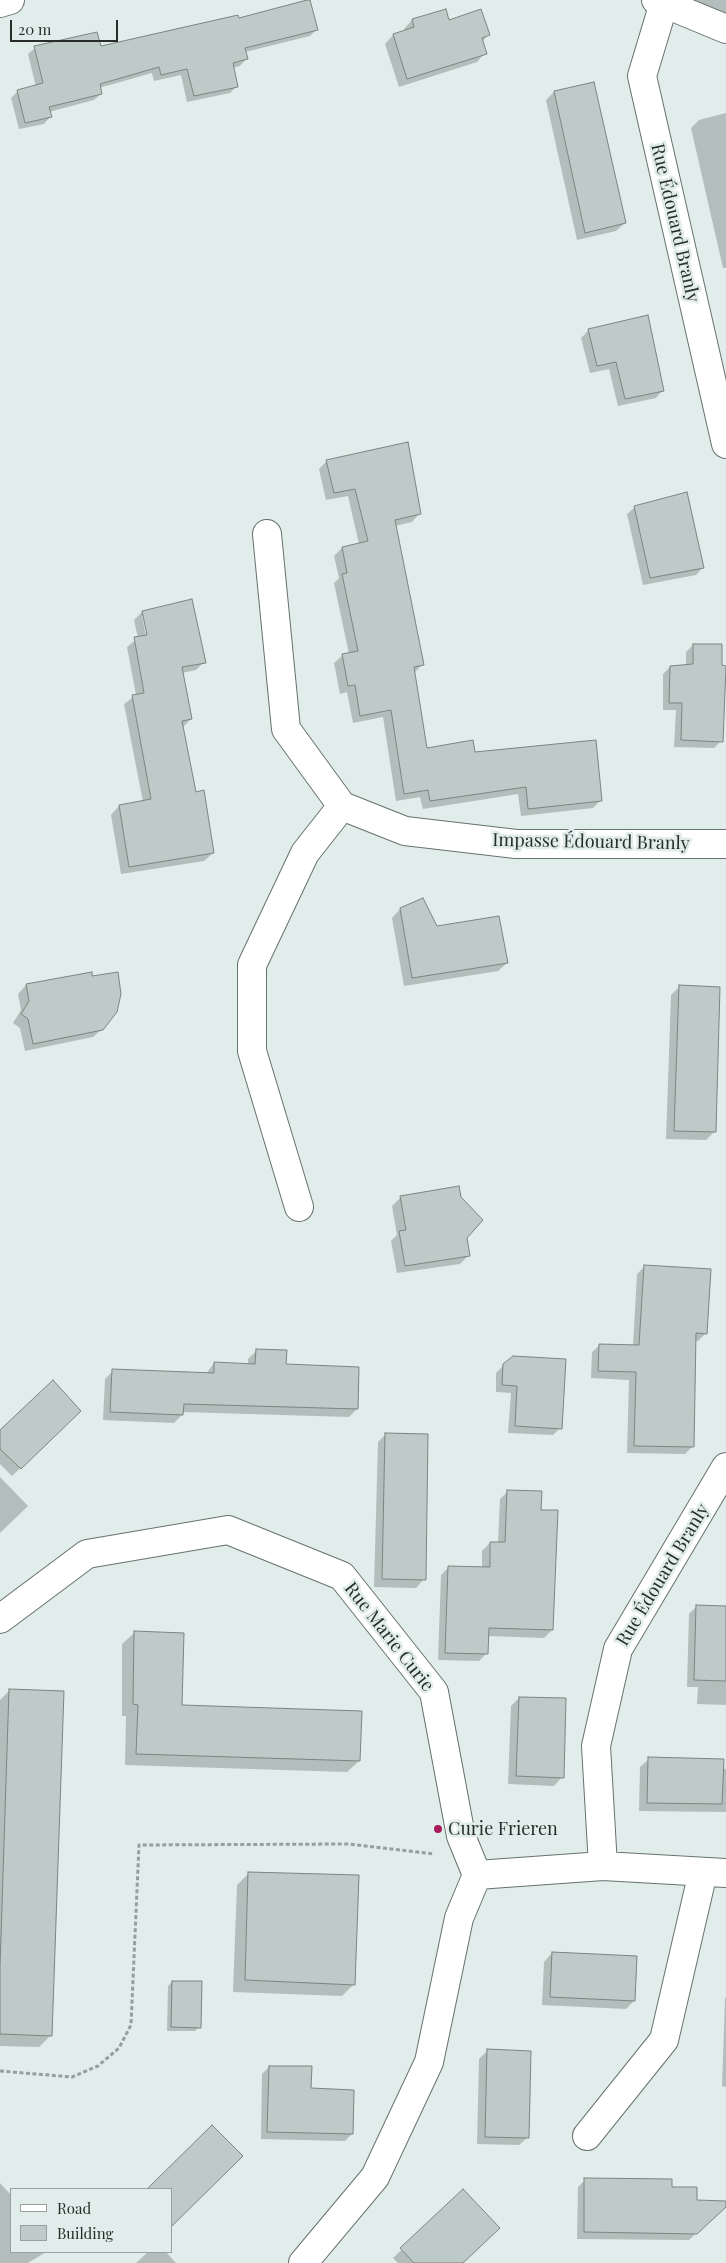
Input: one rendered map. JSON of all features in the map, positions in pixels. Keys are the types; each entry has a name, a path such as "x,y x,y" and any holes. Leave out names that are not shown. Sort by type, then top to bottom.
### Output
{"street":[{"path":"0,3 10,0"},
{"path":"660,2 726,29"},
{"name":"Rue Édouard Branly","path":"660,2 642,76 726,444"},
{"path":"267,534 286,729 342,806 305,853 252,965 252,1051 300,1207"},
{"name":"Impasse Édouard Branly","path":"342,806 404,832 516,844 726,844"},
{"name":"Rue Édouard Branly","path":"602,1866 596,1746 618,1649 726,1467"},
{"name":"Rue Marie Curie","path":"0,1619 87,1554 228,1530 342,1576 434,1692 461,1836 473,1866"},
{"path":"303,2263 375,2177 429,2062 459,1918 473,1866 602,1866 714,1872 664,2040 587,2136"}],"path":[{"path":"0,2072 72,2077 98,2066 119,2048 131,2025 139,1845 348,1844 473,1866"}],"building":[{"path":"310,0 318,30 245,48 248,59 233,63 238,87 194,96 187,69 161,75 159,67 100,84 102,94 49,107 52,117 25,123 17,90 43,83 34,46 97,32 101,46 238,15 239,18"},
{"path":"446,9 449,20 481,9 490,35 482,38 487,54 407,79 393,34 414,27 412,19"},
{"path":"594,82 626,223 585,233 554,91"},
{"path":"648,315 664,391 625,399 616,362 597,366 588,329"},
{"path":"408,442 421,514 395,520 424,665 414,667 427,748 473,740 475,752 596,740 602,801 528,809 526,787 430,801 428,790 404,794 391,710 360,716 355,685 348,686 342,654 358,651 342,574 347,573 342,547 368,541 355,489 334,493 326,460"},
{"path":"687,492 704,568 650,578 634,506"},
{"path":"192,599 206,663 182,667 192,719 182,721 196,792 204,790 214,853 129,867 119,805 151,799 132,695 144,693 134,637 147,635 142,611"},
{"path":"693,644 722,644 722,665 726,666 723,742 681,740 682,703 669,703 670,666 693,664"},
{"path":"423,898 437,926 499,916 508,963 412,978 400,908"},
{"path":"92,972 92,976 118,972 121,994 117,1012 103,1030 33,1044 28,1019 21,1014 29,1001 26,984"},
{"path":"679,985 720,987 716,1132 674,1131"},
{"path":"459,1186 461,1197 483,1220 467,1238 470,1256 405,1266 399,1231 406,1230 400,1196"},
{"path":"644,1265 711,1269 707,1334 696,1333 694,1447 634,1446 636,1372 598,1371 599,1344 639,1345"},
{"path":"256,1349 287,1350 286,1364 359,1367 358,1409 184,1404 183,1415 110,1412 112,1369 214,1373 214,1362 255,1364"},
{"path":"513,1356 566,1359 562,1429 515,1426 517,1386 502,1385 503,1364"},
{"path":"53,1380 81,1411 21,1469 0,1449 0,1430"},
{"path":"385,1433 428,1434 426,1580 382,1579"},
{"path":"507,1490 542,1491 541,1510 558,1510 553,1630 489,1628 488,1654 445,1653 448,1566 490,1567 490,1542 505,1542"},
{"path":"696,1605 726,1606 726,1681 694,1680"},
{"path":"134,1631 184,1633 182,1705 362,1711 360,1761 136,1754 138,1705 133,1704"},
{"path":"9,1689 64,1691 52,2036 0,2034 0,1967"},
{"path":"519,1697 566,1698 564,1778 516,1776"},
{"path":"648,1757 724,1759 722,1804 647,1803"},
{"path":"248,1872 359,1875 355,1985 245,1980"},
{"path":"552,1952 637,1956 635,2001 550,1997"},
{"path":"172,1981 202,1981 201,2028 171,2027"},
{"path":"487,2049 531,2051 529,2138 485,2137"},
{"path":"269,2066 312,2066 311,2088 354,2090 353,2134 267,2132"},
{"path":"212,2125 243,2156 172,2226 172,2188 148,2188"},
{"path":"584,2178 672,2179 672,2187 697,2187 697,2200 726,2201 726,2207 697,2234 584,2232"},
{"path":"463,2189 500,2228 463,2263 414,2263 400,2248"}],"place":[{"name":"Curie Frieren","path":"438,1829"}]}
